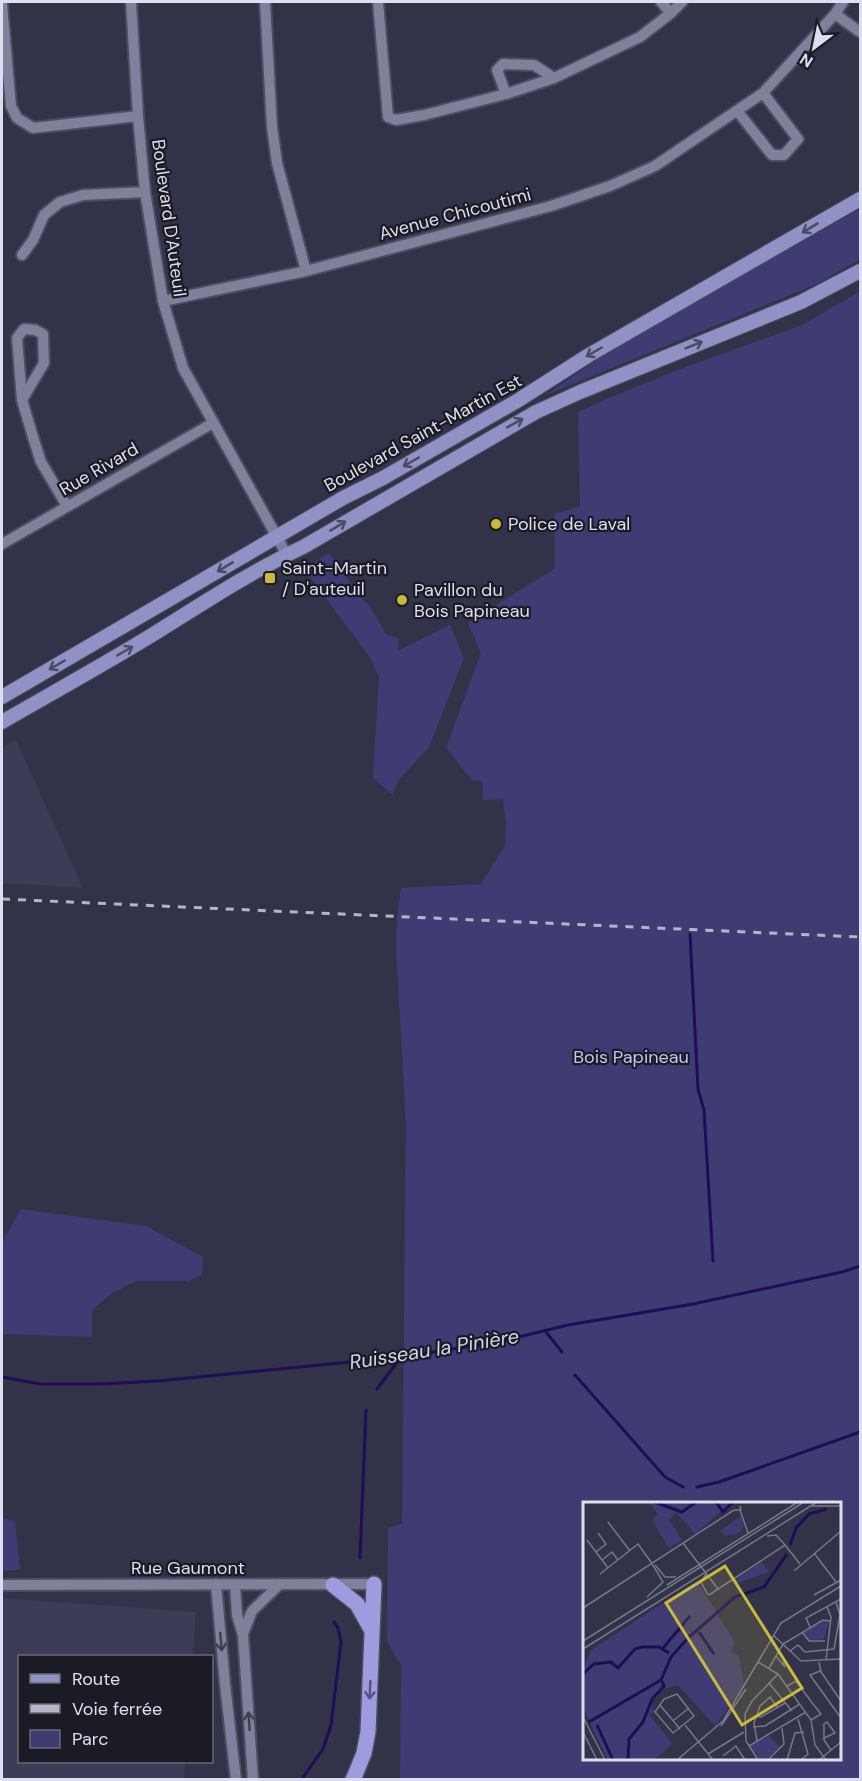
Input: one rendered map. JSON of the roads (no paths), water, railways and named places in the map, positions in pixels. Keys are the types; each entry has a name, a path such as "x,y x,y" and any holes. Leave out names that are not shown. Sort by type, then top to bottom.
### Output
{"highway":[{"path":"353,1779 364,1753 368,1732 374,1584"},
{"path":"333,1585 357,1604 372,1632"}],"main road":[{"name":"Boulevard Saint-Martin Est","path":"2,697 366,485 383,478 537,389 589,356 861,199"},
{"name":"Boulevard Saint-Martin Est","path":"2,722 154,634 205,601 536,412 565,398 801,302 861,271"},
{"path":"455,436 464,452"},
{"path":"366,485 383,499"}],"street":[{"name":"Boulevard D'Auteuil","path":"131,2 145,192 163,301 183,368 287,555"},
{"path":"264,2 272,127 277,163 306,271"},
{"path":"378,2 388,117 396,120 506,94 554,78 640,37 682,2"},
{"path":"661,2 671,13"},
{"name":"Avenue Chicoutimi","path":"163,301 306,271 551,206 610,186 655,166 763,93 835,14 843,2"},
{"path":"2,4 11,106 17,118 33,128 138,116"},
{"path":"835,14 861,32"},
{"path":"506,94 497,70 503,64 534,65 554,78"},
{"path":"738,112 772,155 784,155 798,139 763,93"},
{"path":"22,255 33,240 44,215 60,202 83,195 145,192"},
{"path":"22,400 44,363 42,334 35,330 24,329 17,338 22,400 41,462 67,506"},
{"name":"Rue Rivard","path":"2,544 213,423"},
{"path":"216,1584 236,1779"},
{"path":"243,1635 252,1611 280,1584"},
{"name":"Rue Gaumont","path":"2,1585 374,1584"},
{"path":"235,1585 237,1615 243,1635 253,1779"}],"waterway":[{"path":"690,934 698,1089 704,1110 713,1261"},
{"name":"Ruisseau la Pinière","path":"2,1377 41,1384 100,1384 158,1381 401,1357 498,1342 568,1325 693,1304 842,1272 860,1266"},
{"path":"546,1332 562,1352"},
{"path":"377,1389 401,1357"},
{"path":"575,1375 665,1477 683,1487"},
{"path":"360,1558 366,1410"},
{"path":"697,1487 719,1482 860,1432"},
{"path":"301,1780 323,1749 331,1725 341,1642 334,1622"}],"railway":[{"path":"2,899 860,937"}],"place":[{"name":"Police de Laval","path":"496,524"},
{"name":"Saint-Martin / D'auteuil","path":"270,578"},
{"name":"Pavillon du Bois Papineau","path":"402,600"}],"park label":[{"name":"Bois Papineau","path":"631,1057"}]}
